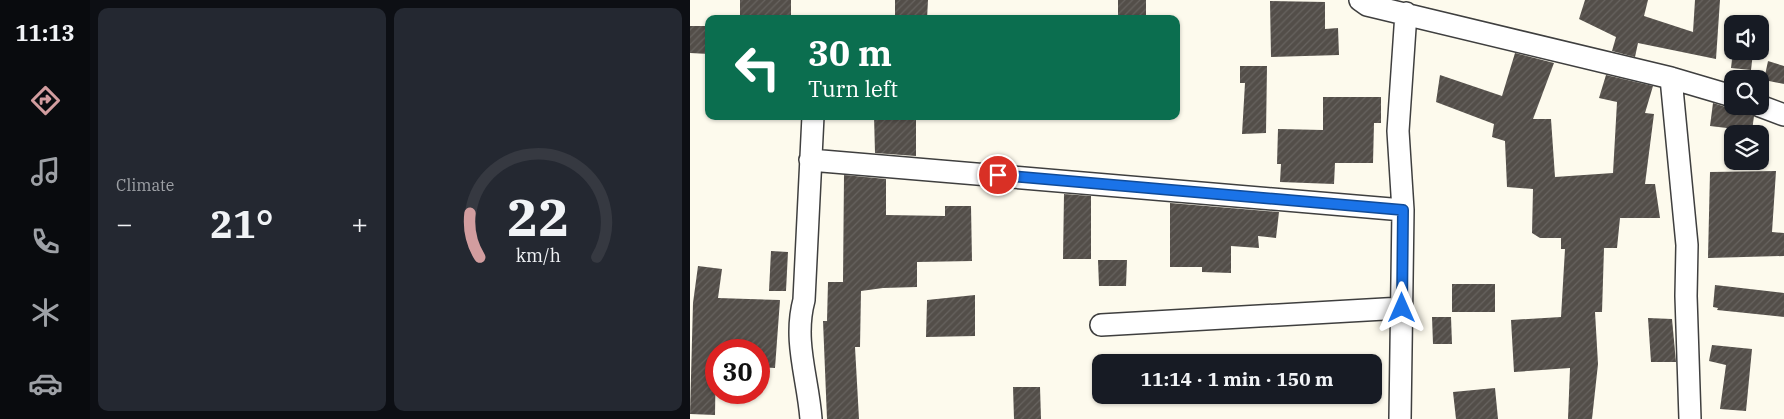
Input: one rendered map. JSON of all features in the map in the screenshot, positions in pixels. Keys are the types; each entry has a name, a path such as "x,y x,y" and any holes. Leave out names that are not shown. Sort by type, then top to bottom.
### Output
{"street":[{"path":"1360,0 1367,5 1672,78 1724,94"},
{"path":"1400,419 1403,210 1398,131 1406,13"},
{"path":"1672,78 1687,244 1686,296 1690,419"},
{"path":"1769,109 1784,115"},
{"path":"812,419 799,343 799,318 804,300 813,120"},
{"path":"810,160 1403,210"},
{"path":"1102,325 1402,308"}],"building":[{"path":"740,0 791,0 791,15 740,15"},
{"path":"895,0 928,0 927,15 895,15"},
{"path":"1118,0 1146,0 1146,15 1118,15"},
{"path":"1585,0 1648,0 1644,16 1693,32 1695,0 1720,0 1716,59 1638,43 1635,57 1612,51 1616,37 1579,19"},
{"path":"1270,1 1325,2 1325,29 1338,28 1339,55 1271,57"},
{"path":"690,26 705,26 705,54 690,53"},
{"path":"1515,53 1554,63 1533,119 1551,119 1555,177 1613,173 1617,102 1599,98 1606,75 1653,86 1645,113 1654,114 1645,184 1655,184 1660,218 1620,218 1617,248 1604,248 1602,312 1595,312 1598,364 1592,419 1568,419 1570,368 1514,372 1511,320 1561,317 1565,249 1561,249 1561,238 1540,238 1532,233 1533,189 1507,187 1505,141 1492,137 1494,124 1436,102 1440,75 1502,96"},
{"path":"1732,60 1752,60 1751,70 1731,68"},
{"path":"1768,61 1784,66 1784,84 1769,81 1769,70 1766,70"},
{"path":"1240,66 1267,66 1266,133 1242,134 1245,83 1240,83"},
{"path":"1323,97 1381,97 1381,123 1374,123 1373,163 1335,163 1334,184 1280,182 1281,164 1277,164 1278,129 1323,130"},
{"path":"1713,103 1724,106 1724,115 1754,116 1753,125 1724,125 1724,128 1710,126"},
{"path":"874,120 916,120 916,156 875,153"},
{"path":"1776,171 1772,232 1784,233 1784,256 1708,258 1710,172"},
{"path":"844,175 886,179 886,215 945,216 945,206 971,206 972,261 917,262 917,287 861,291 860,347 855,347 859,419 827,419 823,321 827,321 828,282 843,282"},
{"path":"1064,194 1091,196 1091,259 1063,259"},
{"path":"1170,203 1279,212 1276,238 1258,236 1259,248 1231,246 1231,273 1202,272 1202,267 1170,267"},
{"path":"771,251 788,252 786,291 769,291"},
{"path":"1098,260 1127,260 1126,286 1099,286"},
{"path":"698,266 722,269 718,298 780,300 775,368 770,368 770,339 705,339 705,404 715,404 715,415 690,414 693,303"},
{"path":"1452,284 1495,284 1495,312 1452,312"},
{"path":"1715,285 1784,293 1784,317 1717,310 1718,308 1713,307"},
{"path":"975,295 975,336 926,337 927,300"},
{"path":"1432,317 1451,317 1452,344 1433,344"},
{"path":"1648,318 1672,319 1676,362 1651,362"},
{"path":"1712,345 1752,349 1746,411 1720,409 1726,365 1709,361"},
{"path":"1013,387 1040,387 1041,419 1014,419"},
{"path":"1495,388 1498,419 1456,419 1453,392"}],"route":[{"path":"998,175 1403,210 1402,308"}]}
